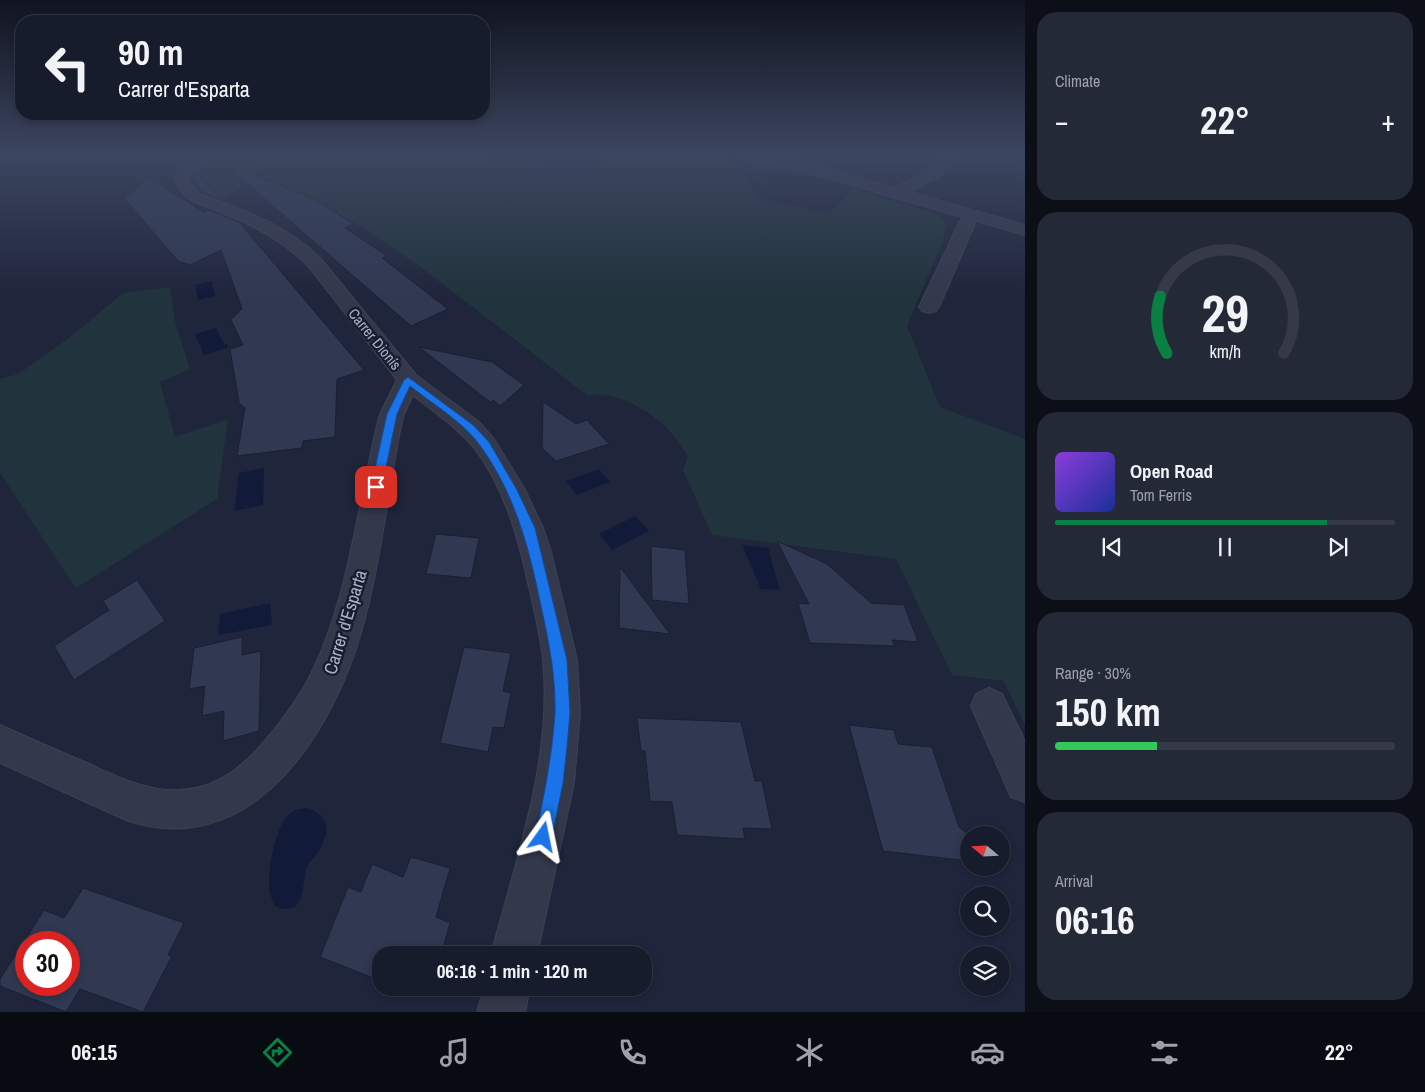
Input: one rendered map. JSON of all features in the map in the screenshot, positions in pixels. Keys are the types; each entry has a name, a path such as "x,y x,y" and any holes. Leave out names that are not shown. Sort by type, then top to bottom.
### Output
{"street":[{"name":"Carrer Dionís","path":"208,202 272,227 298,245 408,380 470,428 485,445 501,470 529,528 556,636 560,660 562,713 555,783 516,946"},
{"path":"924,202 1025,230"},
{"path":"929,306 970,216"},
{"name":"Carrer d'Esparta","path":"0,744 116,796 152,808 179,810 206,806 229,799 245,788 279,754 304,722 333,669 345,632 364,557 392,414 408,380"},
{"path":"989,706 1025,783"},
{"path":"501,1012 504,996"}],"shaded area":[{"path":"315,202 776,202 830,213 840,202 897,202 939,215 945,222 944,238 907,326 940,407 1025,439 1025,726 1004,681 952,675 896,559 712,535 683,470 688,456 663,424 643,410 620,399 598,394 588,396 422,268 362,227"},
{"path":"170,287 175,321 190,369 160,382 175,437 228,419 217,499 76,588 0,473 0,379 18,374 69,338 123,293"}],"water":[{"path":"212,281 215,296 198,300 195,285"},
{"path":"216,328 224,344 227,344 229,347 204,355 195,334"},
{"path":"264,468 263,505 234,511 239,473"},
{"path":"599,469 610,482 577,495 566,481"},
{"path":"635,516 649,531 612,550 599,534"},
{"path":"742,545 768,548 780,590 761,589"},
{"path":"270,603 272,625 218,635 220,614"},
{"path":"307,808 315,811 325,821 326,833 324,840 317,854 307,866 303,889 298,903 294,907 286,909 276,907 270,895 269,875 276,840 284,820 289,814 295,810"}],"building":[{"path":"128,202 188,202 204,212 206,209 239,222 364,370 337,379 335,437 303,441 302,448 237,456 245,408 239,403 230,349 243,345 231,320 242,309 221,250 190,265 178,261"},
{"path":"269,202 319,202 354,224 345,228 387,256 382,258 448,309 411,326"},
{"path":"419,347 492,362 524,385 500,406 494,400 490,402"},
{"path":"543,402 576,424 587,420 609,444 556,461 542,448"},
{"path":"436,534 479,538 471,578 426,574"},
{"path":"777,541 827,564 871,603 904,605 918,642 892,640 895,646 810,643 798,603 809,604"},
{"path":"651,546 685,550 689,604 652,600"},
{"path":"620,567 670,634 619,628"},
{"path":"137,580 165,621 74,680 54,646 109,610 103,601"},
{"path":"242,637 242,655 261,651 259,731 223,741 224,711 202,716 205,686 189,689 194,648"},
{"path":"464,647 511,653 503,691 511,693 504,728 493,727 488,752 440,743"},
{"path":"637,718 741,722 755,781 762,781 772,829 743,828 745,839 677,835 672,802 650,801 645,751 641,751"},
{"path":"849,725 894,730 898,744 932,747 960,828 960,860 883,851"},
{"path":"411,857 450,868 436,917 450,923 444,946 372,946 372,977 320,957 348,887 361,892 372,864 403,877"},
{"path":"83,888 184,923 168,955 172,956 143,1012 80,989 80,931 31,931 44,910 64,918"},
{"path":"15,955 15,992 0,986 0,979"},
{"path":"25,996 76,996 66,1012"}],"route":[{"path":"376,487 392,414 408,380 470,428 485,445 512,490 529,528 536,552 560,660 562,713 560,747 555,783 543,837"}]}
